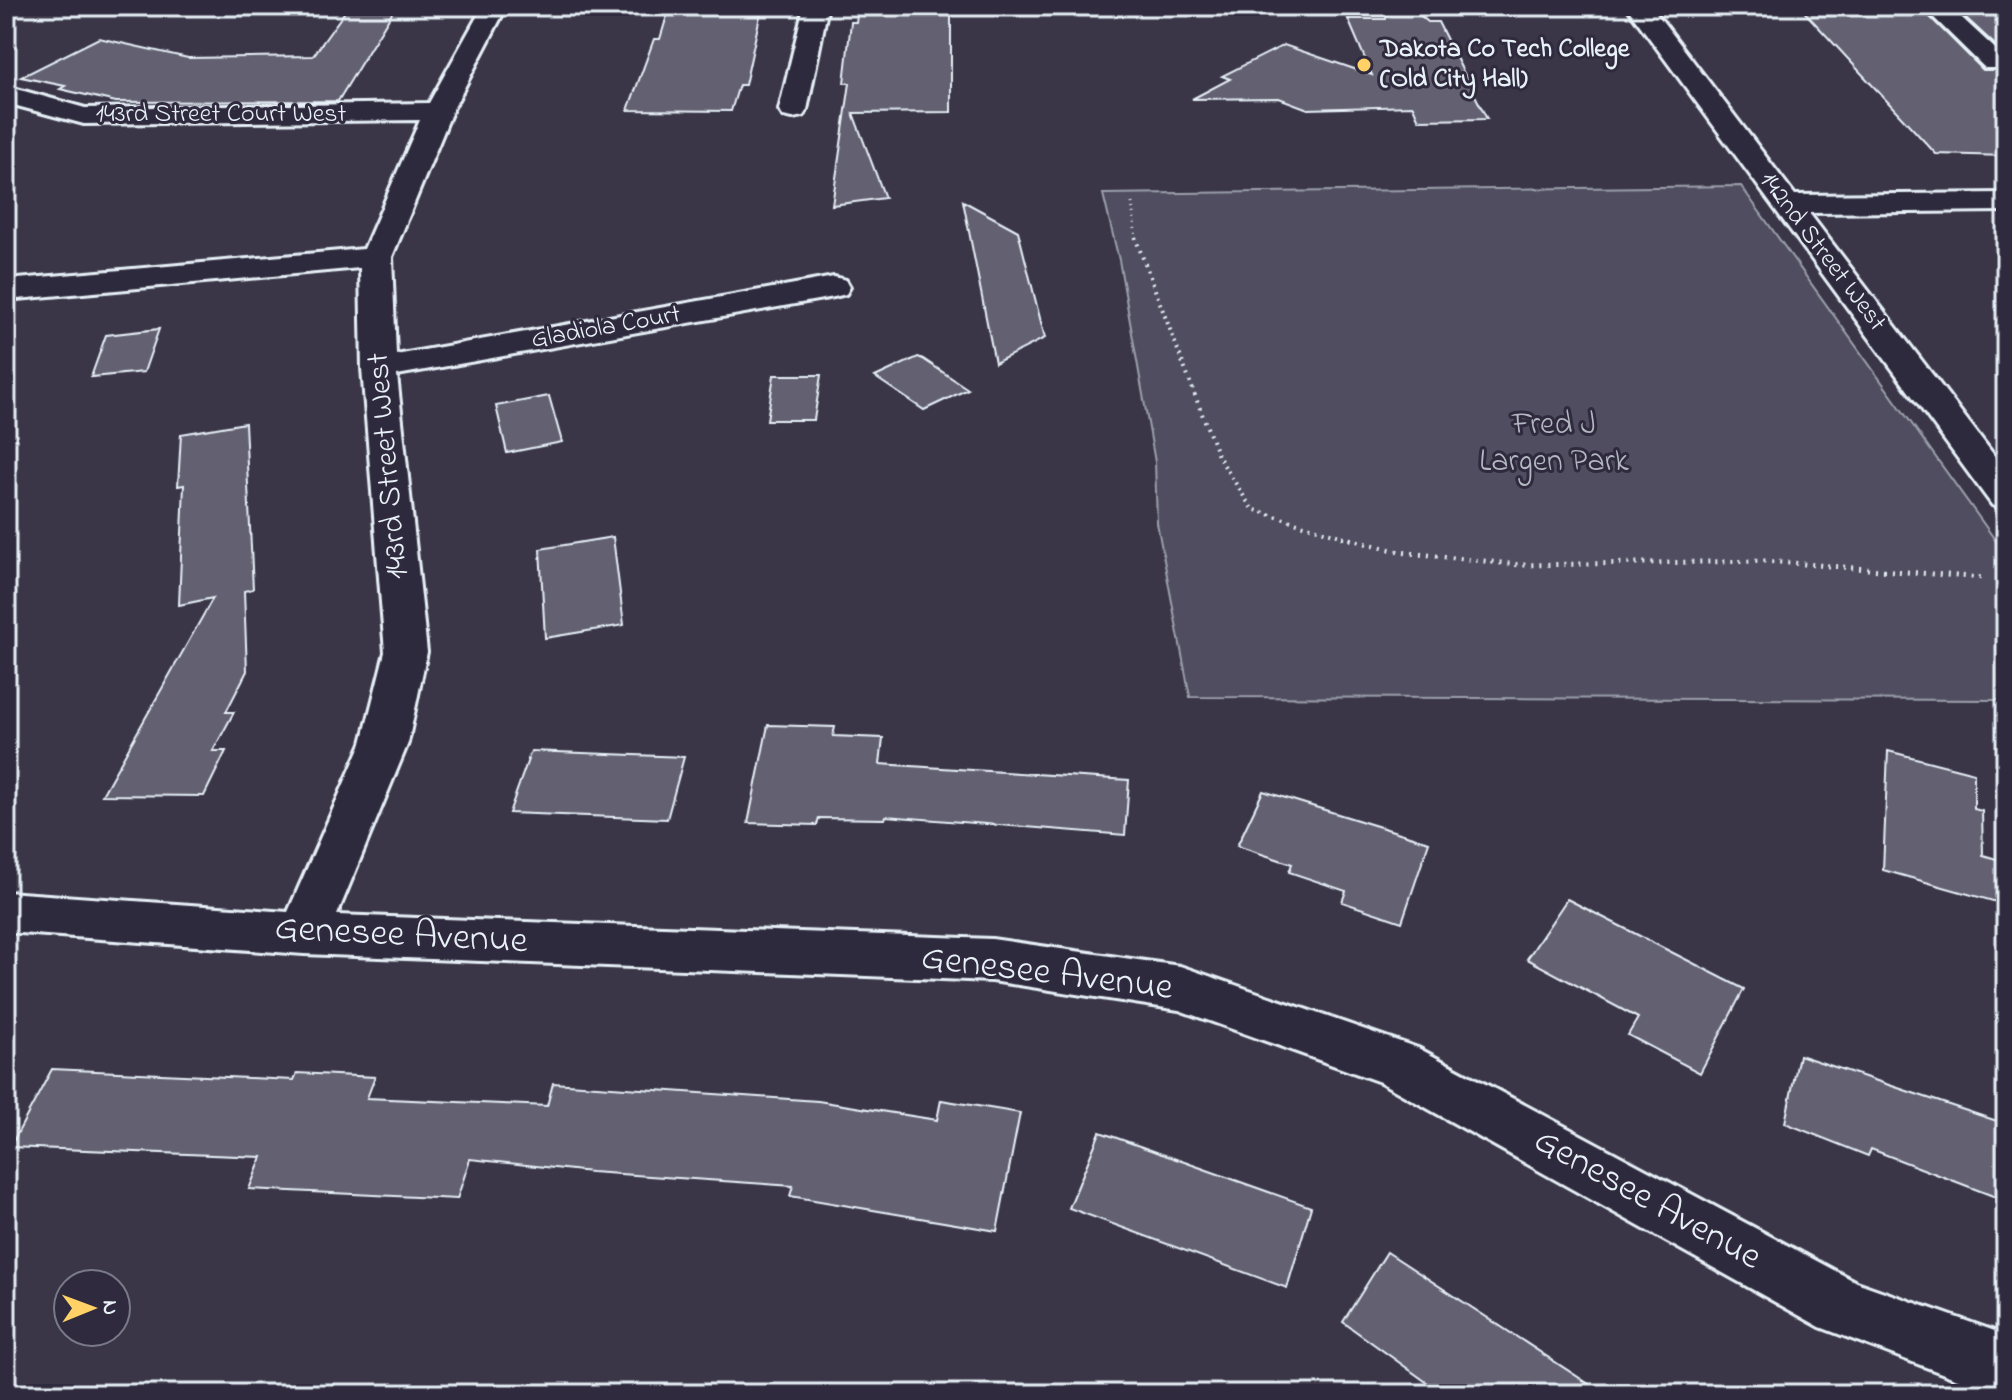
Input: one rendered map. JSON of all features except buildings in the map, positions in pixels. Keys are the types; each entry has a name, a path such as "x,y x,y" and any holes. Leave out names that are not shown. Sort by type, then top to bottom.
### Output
{"street":[{"name":"143rd Street West","path":"304,934 385,743 406,652 379,368 376,257 438,111 495,6"},
{"path":"793,110 816,6"},
{"name":"142nd Street West","path":"1638,6 2006,497"},
{"path":"1934,6 1994,62"},
{"name":"143rd Street Court West","path":"6,94 84,116 438,111"},
{"path":"1786,204 2006,202"},
{"path":"6,290 376,257"},
{"name":"Gladiola Court","path":"379,368 834,287"},
{"name":"Genesee Avenue","path":"6,912 304,934 992,960 1180,988 1399,1065 1841,1306 2006,1366"}],"path":[{"path":"1132,203 1134,233 1218,456 1252,509 1311,529 1399,552 1520,565 1765,561 1984,578"}],"green space":[{"name":"Fred J Largen Park","path":"1741,186 2006,555 2006,700 1190,697 1157,523 1155,462 1119,260 1103,194"}],"place":[{"name":"Dakota Co Tech College (Old City Hall)","path":"1364,65"}]}
